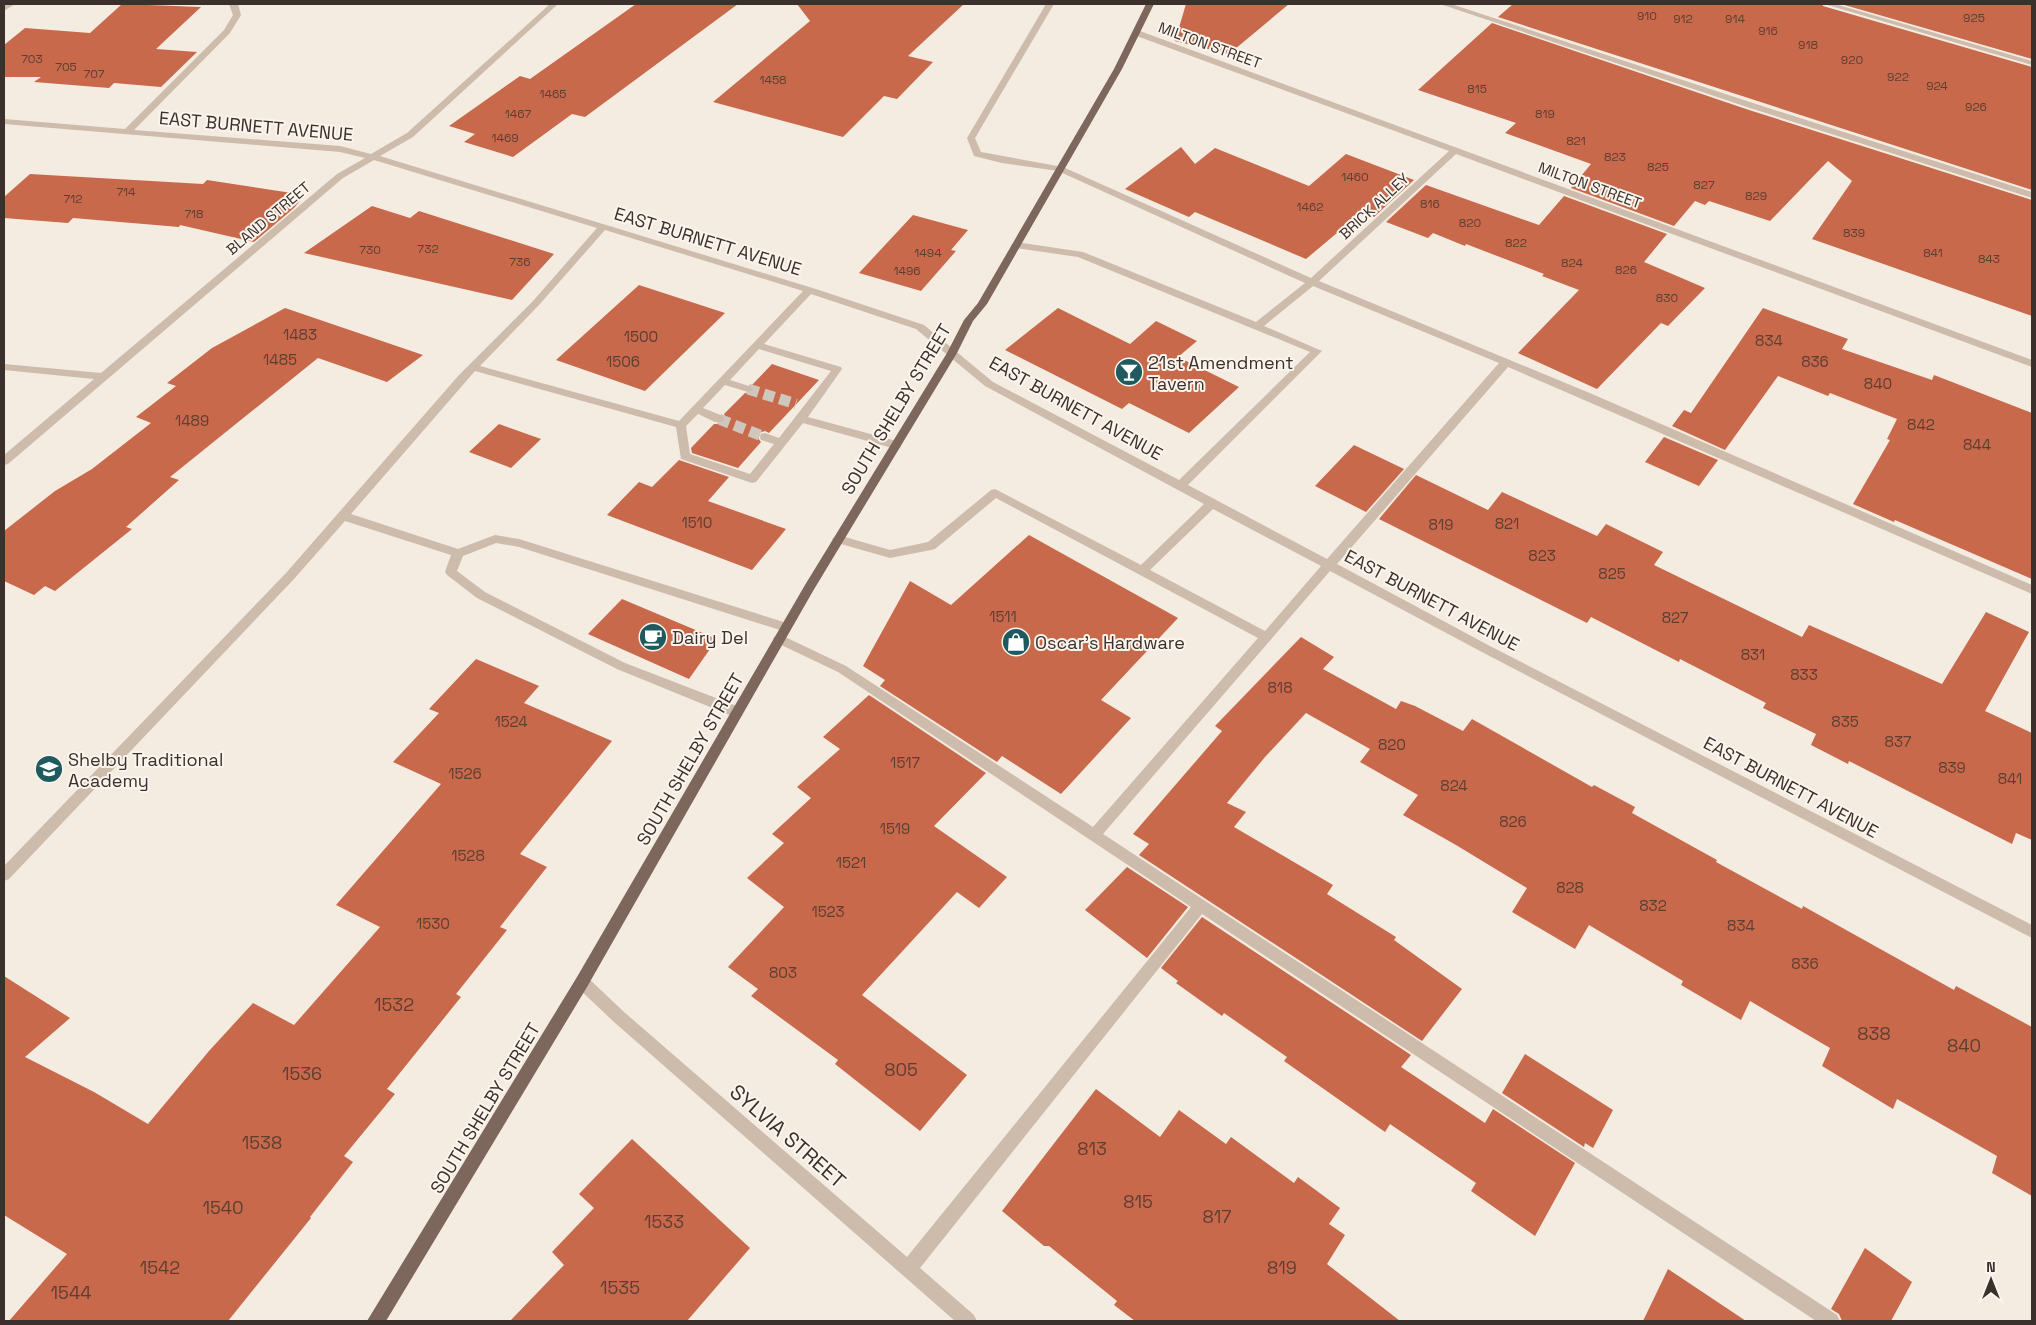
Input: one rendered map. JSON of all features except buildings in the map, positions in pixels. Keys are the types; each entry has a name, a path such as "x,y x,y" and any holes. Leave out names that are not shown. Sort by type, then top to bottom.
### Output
{"main road":[{"name":"SOUTH SHELBY STREET","path":"376,1321 582,982 838,539 952,353 969,320 982,304 1137,33 1150,4"}],"street":[{"path":"4,9 11,4"},
{"path":"127,132 227,31 237,15 236,5 233,4"},
{"name":"BLAND STREET","path":"4,461 340,176 410,135 554,4"},
{"path":"1050,4 971,138 977,154 1060,169 1312,282 1506,362 2032,590"},
{"path":"1444,4 1753,106 2032,195"},
{"path":"1828,4 2032,63"},
{"name":"MILTON STREET","path":"1137,33 2032,364"},
{"name":"EAST BURNETT AVENUE","path":"4,122 340,149 373,156 809,290 920,327 989,384 1484,648 2032,932"},
{"name":"BRICK ALLEY","path":"1258,326 1312,282 1455,150"},
{"path":"4,876 290,576 473,367 536,303 603,227"},
{"path":"1016,246 1080,254 1317,351 1180,486"},
{"path":"681,425 809,290"},
{"path":"681,425 685,456 752,479 801,420 837,369 757,345"},
{"path":"1094,835 1506,362"},
{"path":"4,367 103,377"},
{"path":"473,367 681,425"},
{"path":"723,381 748,389"},
{"path":"796,404 809,408"},
{"path":"696,409 719,419"},
{"path":"801,420 896,444"},
{"path":"765,437 782,443"},
{"path":"838,539 890,554 931,546 995,493 1266,637"},
{"path":"1142,571 1212,503"},
{"path":"343,516 458,553 495,539 519,543 783,633 842,669 1831,1321"},
{"path":"458,553 451,572 481,595 621,666 737,712"},
{"path":"908,1269 1201,905"},
{"name":"SYLVIA STREET","path":"582,982 618,1017 968,1321"}],"tunnel":[{"path":"748,389 796,404"},
{"path":"719,419 765,437"}],"place":[{"name":"21st Amendment Tavern","path":"1129,372"},
{"name":"Dairy Del","path":"653,637"},
{"name":"Oscar's Hardware","path":"1016,642"},
{"name":"Shelby Traditional Academy","path":"49,769"}]}
